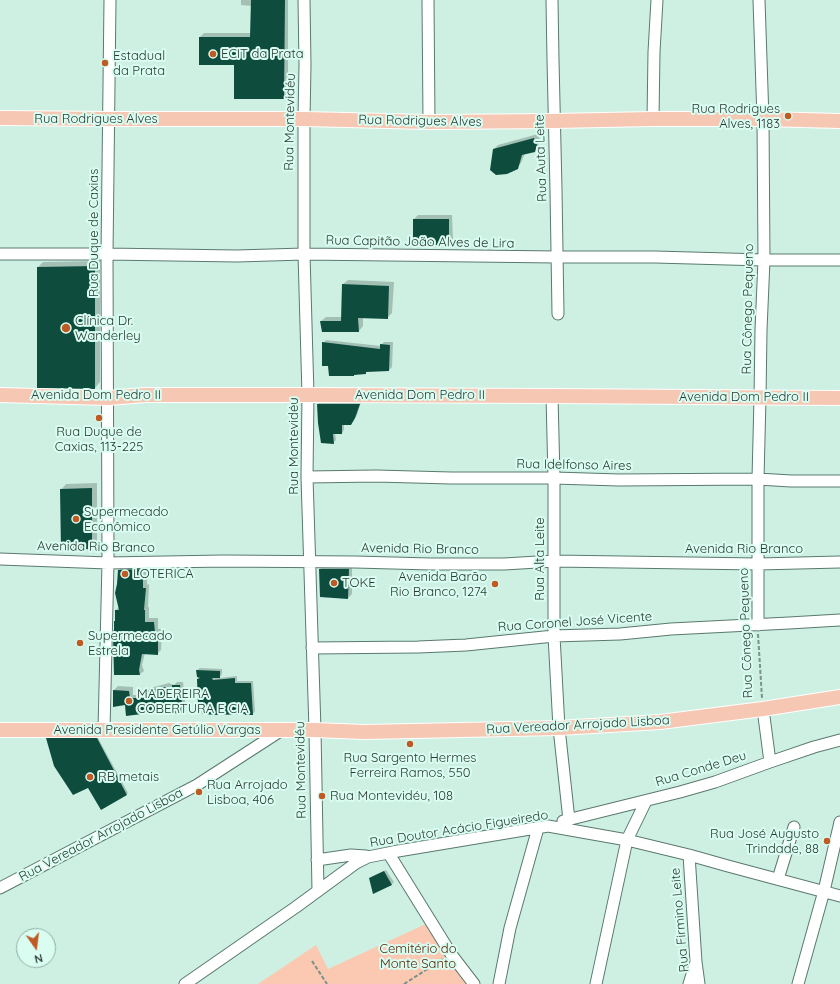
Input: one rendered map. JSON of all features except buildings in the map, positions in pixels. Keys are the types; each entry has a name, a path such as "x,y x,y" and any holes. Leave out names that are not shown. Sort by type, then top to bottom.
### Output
{"main road":[{"name":"Rua Rodrigues Alves","path":"0,118 304,119 429,122 554,122 652,119 840,121"},
{"name":"Avenida Dom Pedro II","path":"0,395 108,398 145,395 840,398"},
{"name":"Rua Vereador Arrojado Lisboa","path":"315,730 364,732 559,728 660,722 763,709 840,697"},
{"name":"Avenida Presidente Getúlio Vargas","path":"0,730 315,730"}],"street":[{"name":"Rua Duque de Caxias","path":"104,730 108,563 107,254 110,0"},
{"name":"Rua Montevidéu","path":"304,0 304,254 308,395 307,477 315,730 318,892"},
{"path":"428,0 429,122"},
{"name":"Rua Auta Leite","path":"552,0 558,314"},
{"path":"652,119 657,0"},
{"name":"Rua Cônego Pequeno","path":"758,625 760,330 764,260 763,119 759,0"},
{"name":"Rua Capitão João Alves de Lira","path":"0,254 237,256 304,254 840,260"},
{"name":"Rua Alta Leite","path":"552,396 554,478 554,636 559,728 569,820"},
{"name":"Rua Idelfonso Aires","path":"307,477 376,476 619,480 758,479 791,482 840,481"},
{"name":"Avenida Rio Branco","path":"0,559 108,563 223,561 504,564 554,561 758,564 840,562"},
{"name":"Rua Coronel José Vicente","path":"312,648 466,645 554,636 620,634 671,629 840,620"},
{"name":"Rua Cônego Pequeno","path":"763,709 770,762"},
{"name":"Rua Vereador Arrojado Lisboa","path":"0,888 197,785 282,730"},
{"name":"Rua Conde Deu","path":"569,820 715,782 814,747 840,740"},
{"path":"596,984 627,840 646,801"},
{"path":"499,984 510,928 543,827 569,820"},
{"path":"798,984 824,891 840,822"},
{"name":"Rua Doutor Acácio Figueiredo","path":"185,984 318,892 356,863 368,858 416,848 543,827 627,840 689,855 840,896"},
{"path":"778,879 794,827"},
{"path":"389,854 451,954 474,984"},
{"path":"317,860 351,855 366,856 368,858"},
{"name":"Rua Firmino Leite","path":"689,855 696,962 699,984"},
{"path":"689,984 696,962"}],"path":[{"name":"Rua Cônego Pequeno","path":"758,625 763,709"},
{"path":"404,984 451,954"},
{"path":"312,961 327,984"}],"green space":[{"name":"Cemitério do Monte Santo","path":"428,923 467,984 258,984 316,945 328,969"}],"place":[{"name":"ECIT da Prata","path":"213,54"},
{"name":"Estadual da Prata","path":"105,63"},
{"name":"Rua Rodrigues Alves, 1183","path":"788,116"},
{"name":"Clínica Dr. Wanderley","path":"66,328"},
{"name":"Rua Duque de Caxias, 113-225","path":"99,418"},
{"name":"Supermecado Econômico","path":"76,519"},
{"name":"LOTERICA","path":"125,574"},
{"name":"TOKE","path":"334,583"},
{"name":"Avenida Barão Rio Branco, 1274","path":"495,584"},
{"name":"Supermecado Estrela","path":"80,643"},
{"name":"MADEREIRA COBERTURA E CIA","path":"129,701"},
{"name":"Rua Sargento Hermes Ferreira Ramos, 550","path":"410,744"},
{"name":"RB metais","path":"90,777"},
{"name":"Rua Arrojado Lisboa, 406","path":"199,792"},
{"name":"Rua Montevidéu, 108","path":"322,796"},
{"name":"Rua José Augusto Trindade, 88","path":"827,841"}]}
